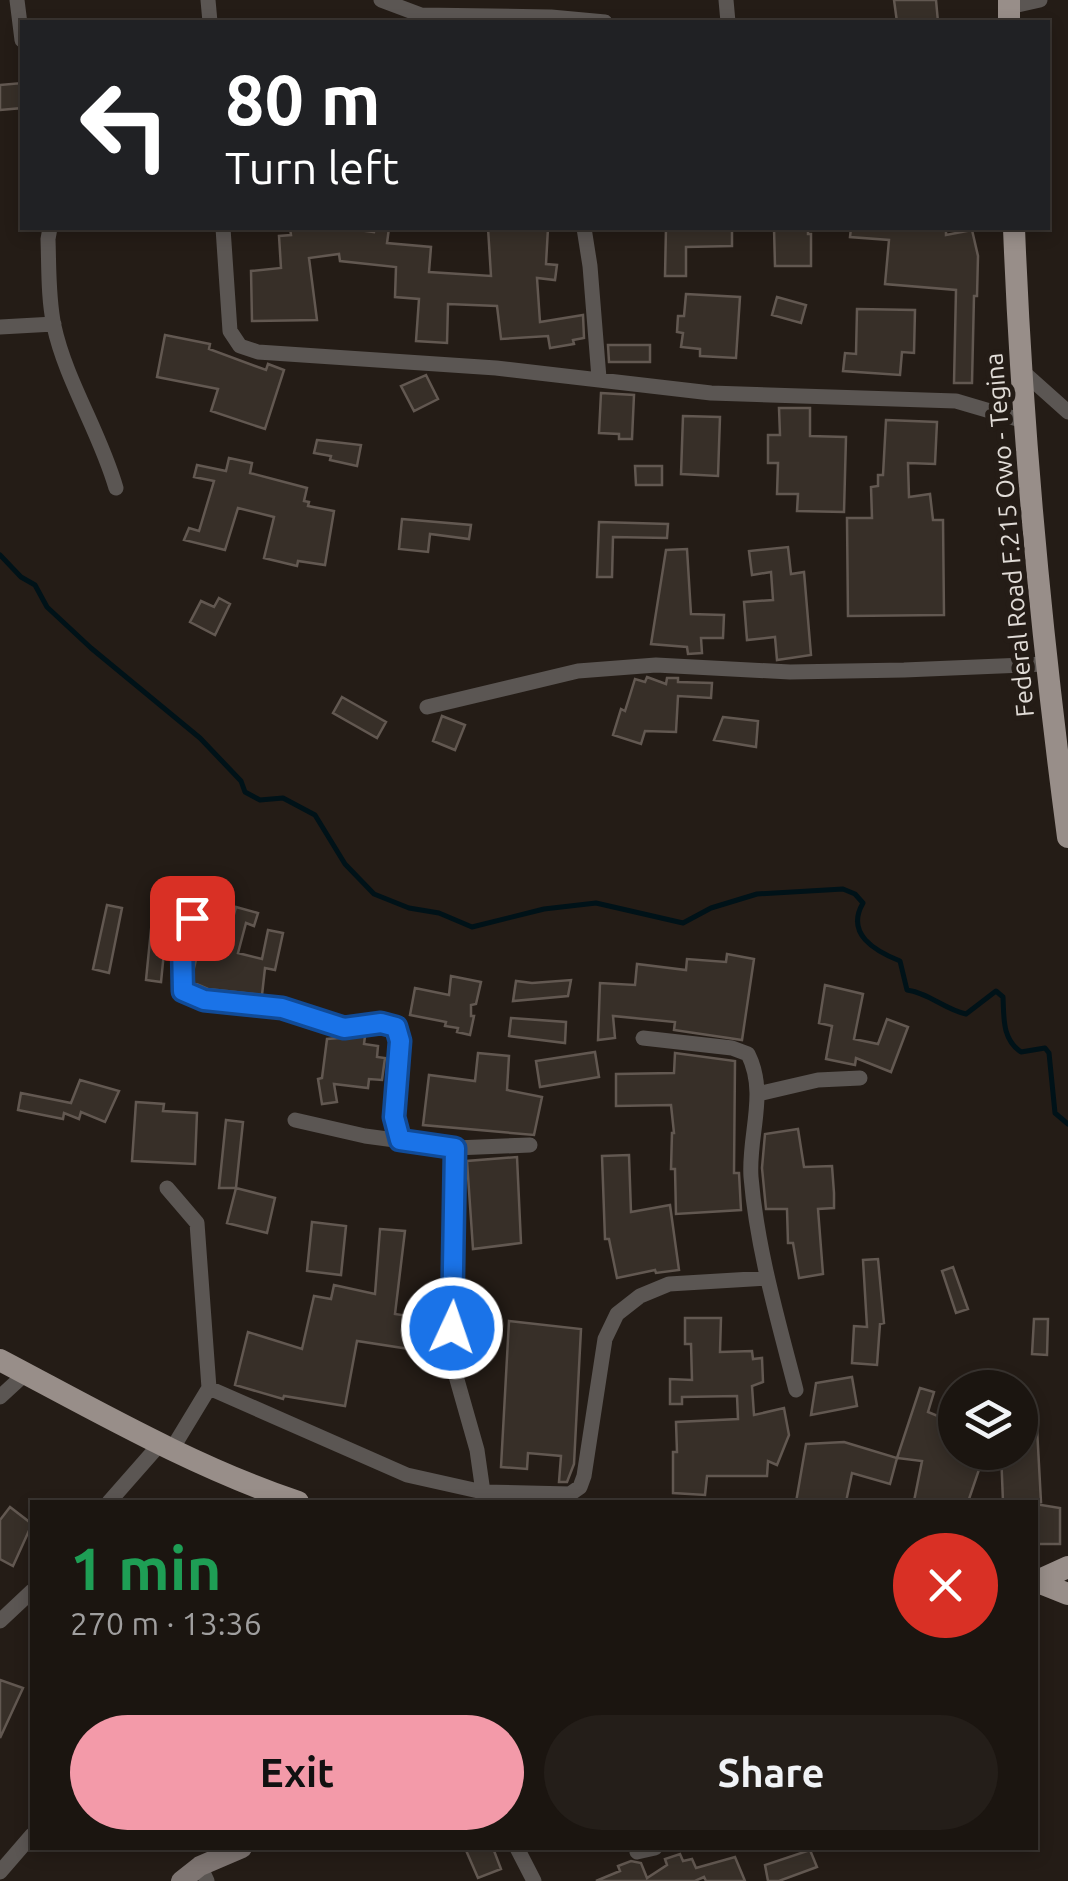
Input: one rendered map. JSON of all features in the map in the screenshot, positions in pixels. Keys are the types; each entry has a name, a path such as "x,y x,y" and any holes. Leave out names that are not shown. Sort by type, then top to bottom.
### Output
{"main road":[{"name":"Federal Road F.215 Owo - Tegina","path":"1014,230 1020,370 1045,664 1068,837"},
{"path":"0,1360 166,1446 255,1488 292,1500"},
{"path":"1038,1583 1068,1568"},
{"path":"1038,1583 1068,1584"},
{"path":"1038,1583 1068,1594"},
{"path":"180,1881 204,1874 239,1850"}],"street":[{"path":"381,0 421,15 583,20"},
{"path":"549,0 551,17"},
{"path":"1009,10 1040,0"},
{"path":"50,230 54,324 66,364 105,449 116,488"},
{"path":"224,230 230,332 240,346 258,352 391,359 599,378 711,393 956,401 1024,421"},
{"path":"584,230 599,378"},
{"path":"0,328 54,324"},
{"path":"1020,370 1068,412"},
{"path":"427,707 578,671 656,666 847,671 1045,664"},
{"path":"192,918 182,943 183,991 204,1000 282,1008 344,1028 381,1023 396,1027 400,1041 394,1117 400,1140"},
{"path":"643,1038 732,1048 748,1054 758,1094 750,1172 767,1278 796,1390"},
{"path":"758,1094 818,1080 860,1078"},
{"path":"295,1120 365,1136 455,1148 530,1145"},
{"path":"455,1148 450,1355 489,1498"},
{"path":"111,1500 166,1446 210,1388 197,1224 167,1188"},
{"path":"210,1388 407,1475 489,1498 570,1494 580,1487 605,1339 617,1314 640,1296 669,1284 767,1278"},
{"path":"0,1398 25,1374"},
{"path":"0,1621 30,1597"},
{"path":"0,1872 30,1837"},
{"path":"517,1850 534,1881"},
{"path":"637,1852 646,1850"}],"building":[{"path":"894,0 936,0 938,20 897,20"},
{"path":"20,83 20,108 0,110 0,85"},
{"path":"290,230 389,230 387,243 431,247 429,272 491,276 488,230 548,230 546,264 557,265 555,280 537,278 540,322 583,315 584,338 550,348 548,336 501,339 497,306 448,304 447,343 416,341 419,299 395,297 396,267 340,261 339,254 309,258 317,320 252,321 251,271 281,268 279,236 291,235"},
{"path":"666,230 732,230 732,246 686,247 686,276 665,276"},
{"path":"774,230 808,230 811,266 775,266"},
{"path":"851,230 946,230 946,235 972,230 978,256 972,383 954,383 956,290 885,284 889,240 850,237"},
{"path":"686,294 740,297 736,358 700,356 700,349 681,347 683,333 677,332 678,316 684,316"},
{"path":"777,297 806,305 801,323 772,315"},
{"path":"857,309 915,310 914,353 902,352 900,375 843,371 845,353 856,354"},
{"path":"165,335 210,344 209,349 266,370 268,364 284,370 265,429 211,411 218,389 157,377"},
{"path":"608,345 650,345 650,362 609,362"},
{"path":"426,375 438,399 414,411 401,386"},
{"path":"601,393 634,395 632,439 599,433"},
{"path":"779,408 810,408 810,436 846,437 844,512 797,511 798,494 777,494 778,463 768,463 768,435 780,435"},
{"path":"683,416 720,417 718,476 681,474"},
{"path":"886,420 937,422 935,464 908,463 909,497 930,494 933,520 943,520 944,615 848,616 847,518 872,518 871,487 878,486 878,475 883,475"},
{"path":"317,440 361,445 357,466 314,453"},
{"path":"229,458 252,463 250,473 307,488 304,501 309,502 308,506 334,511 325,565 298,561 297,566 264,558 274,517 238,508 225,550 184,540 189,528 199,531 214,481 194,477 197,465 226,471"},
{"path":"635,466 662,466 662,485 636,485"},
{"path":"402,519 471,525 469,539 430,534 428,552 399,549"},
{"path":"599,522 668,524 667,538 613,537 612,577 597,577"},
{"path":"788,547 791,574 804,572 811,655 777,660 775,637 747,640 744,602 773,600 771,572 752,575 749,551"},
{"path":"687,549 691,614 724,615 723,638 701,638 702,653 688,654 687,647 651,644 666,550"},
{"path":"219,598 230,604 215,635 190,622 201,601 214,607"},
{"path":"647,677 666,684 667,678 712,683 711,698 678,696 676,732 645,731 641,744 613,735 635,679 645,682"},
{"path":"342,697 386,722 377,738 333,713"},
{"path":"442,716 465,725 455,750 433,741"},
{"path":"723,717 758,721 756,747 714,740"},
{"path":"107,905 122,908 109,973 93,969"},
{"path":"236,907 258,913 254,926 246,923 238,953 262,959 268,930 283,933 275,970 265,968 262,995 208,989 194,983 193,972 208,912 233,918"},
{"path":"153,910 168,912 161,982 146,980"},
{"path":"727,954 754,959 742,1040 674,1030 675,1022 613,1016 615,1038 598,1040 600,983 635,985 637,964 686,970 687,959 726,962"},
{"path":"451,976 481,982 476,1004 471,1005 474,1016 470,1035 445,1026 446,1022 410,1015 415,988 449,995"},
{"path":"571,980 568,996 513,1001 516,981"},
{"path":"825,985 863,994 854,1039 878,1044 887,1019 908,1027 891,1072 856,1058 855,1065 826,1059 832,1026 819,1023"},
{"path":"511,1018 566,1022 565,1043 509,1036"},
{"path":"365,1036 364,1044 378,1046 377,1057 385,1058 382,1080 369,1079 368,1088 334,1084 337,1102 322,1104 318,1079 322,1078 327,1039"},
{"path":"595,1052 599,1077 540,1087 536,1061"},
{"path":"478,1053 509,1056 507,1090 542,1097 534,1135 423,1125 429,1075 475,1081"},
{"path":"675,1053 735,1061 734,1173 739,1173 741,1210 676,1214 671,1105 616,1106 616,1074 674,1073"},
{"path":"80,1080 119,1091 105,1122 81,1112 79,1119 64,1113 63,1119 18,1110 21,1093 71,1103"},
{"path":"136,1102 164,1104 163,1111 197,1113 195,1164 132,1161"},
{"path":"226,1120 243,1122 236,1188 219,1188"},
{"path":"798,1129 804,1167 832,1166 834,1193 834,1208 818,1209 823,1274 799,1278 793,1243 788,1243 787,1209 766,1209 762,1168 765,1134"},
{"path":"629,1155 631,1212 670,1205 679,1270 655,1270 617,1278 609,1239 605,1239 602,1156"},
{"path":"517,1157 521,1243 473,1249 467,1161"},
{"path":"236,1188 275,1198 267,1233 227,1223"},
{"path":"312,1222 346,1226 341,1275 307,1271"},
{"path":"380,1229 405,1231 395,1314 434,1320 429,1352 357,1341 345,1406 284,1396 283,1399 235,1385 248,1332 302,1349 314,1296 331,1299 334,1285 375,1294"},
{"path":"878,1259 884,1323 880,1324 877,1365 852,1363 854,1326 867,1327 863,1260"},
{"path":"953,1267 968,1309 956,1313 942,1271"},
{"path":"685,1318 721,1318 720,1352 752,1351 753,1359 762,1358 763,1382 752,1386 754,1415 784,1408 789,1435 777,1465 768,1461 767,1476 707,1476 705,1495 673,1493 676,1422 738,1419 737,1396 682,1397 682,1404 670,1404 670,1379 692,1380 691,1344 685,1344"},
{"path":"1034,1319 1048,1319 1047,1355 1032,1354"},
{"path":"509,1321 581,1329 574,1464 567,1482 559,1482 561,1456 528,1453 527,1469 501,1467"},
{"path":"852,1377 857,1406 811,1415 816,1383"},
{"path":"920,1388 934,1392 928,1412 938,1416 938,1470 979,1470 969,1500 914,1500 922,1461 897,1458"},
{"path":"844,1442 897,1458 890,1484 852,1473 846,1500 796,1500 806,1444"},
{"path":"1038,1446 1041,1502 1003,1500 1002,1470 1038,1470"},
{"path":"1038,1504 1060,1508 1060,1544 1038,1544"},
{"path":"10,1507 30,1522 13,1566 0,1559 0,1520"},
{"path":"0,1680 23,1688 0,1738"},
{"path":"466,1850 494,1850 501,1869 478,1878"},
{"path":"810,1850 817,1867 779,1881 768,1881 765,1865"},
{"path":"680,1854 683,1861 692,1859 696,1868 735,1857 745,1881 706,1881 704,1877 695,1881 596,1881 620,1871 618,1866 631,1861 641,1863 647,1878 667,1865 665,1859"}],"waterway":[{"path":"0,555 21,577 35,585 47,607 91,648 200,738 241,781 245,792 260,800 283,798 315,815 345,864 374,894 472,927 544,909 596,903 683,923 711,908 757,894 843,889 863,903 858,924 865,940 900,961 907,990 966,1014 996,991 1003,997 1010,1041 1021,1052 1045,1048 1049,1053 1055,1113 1068,1124"}],"route":[{"path":"192,918 182,943 183,991 204,1000 282,1008 344,1028 381,1023 396,1027 400,1041 394,1117 400,1140 455,1148 452,1328"}]}
